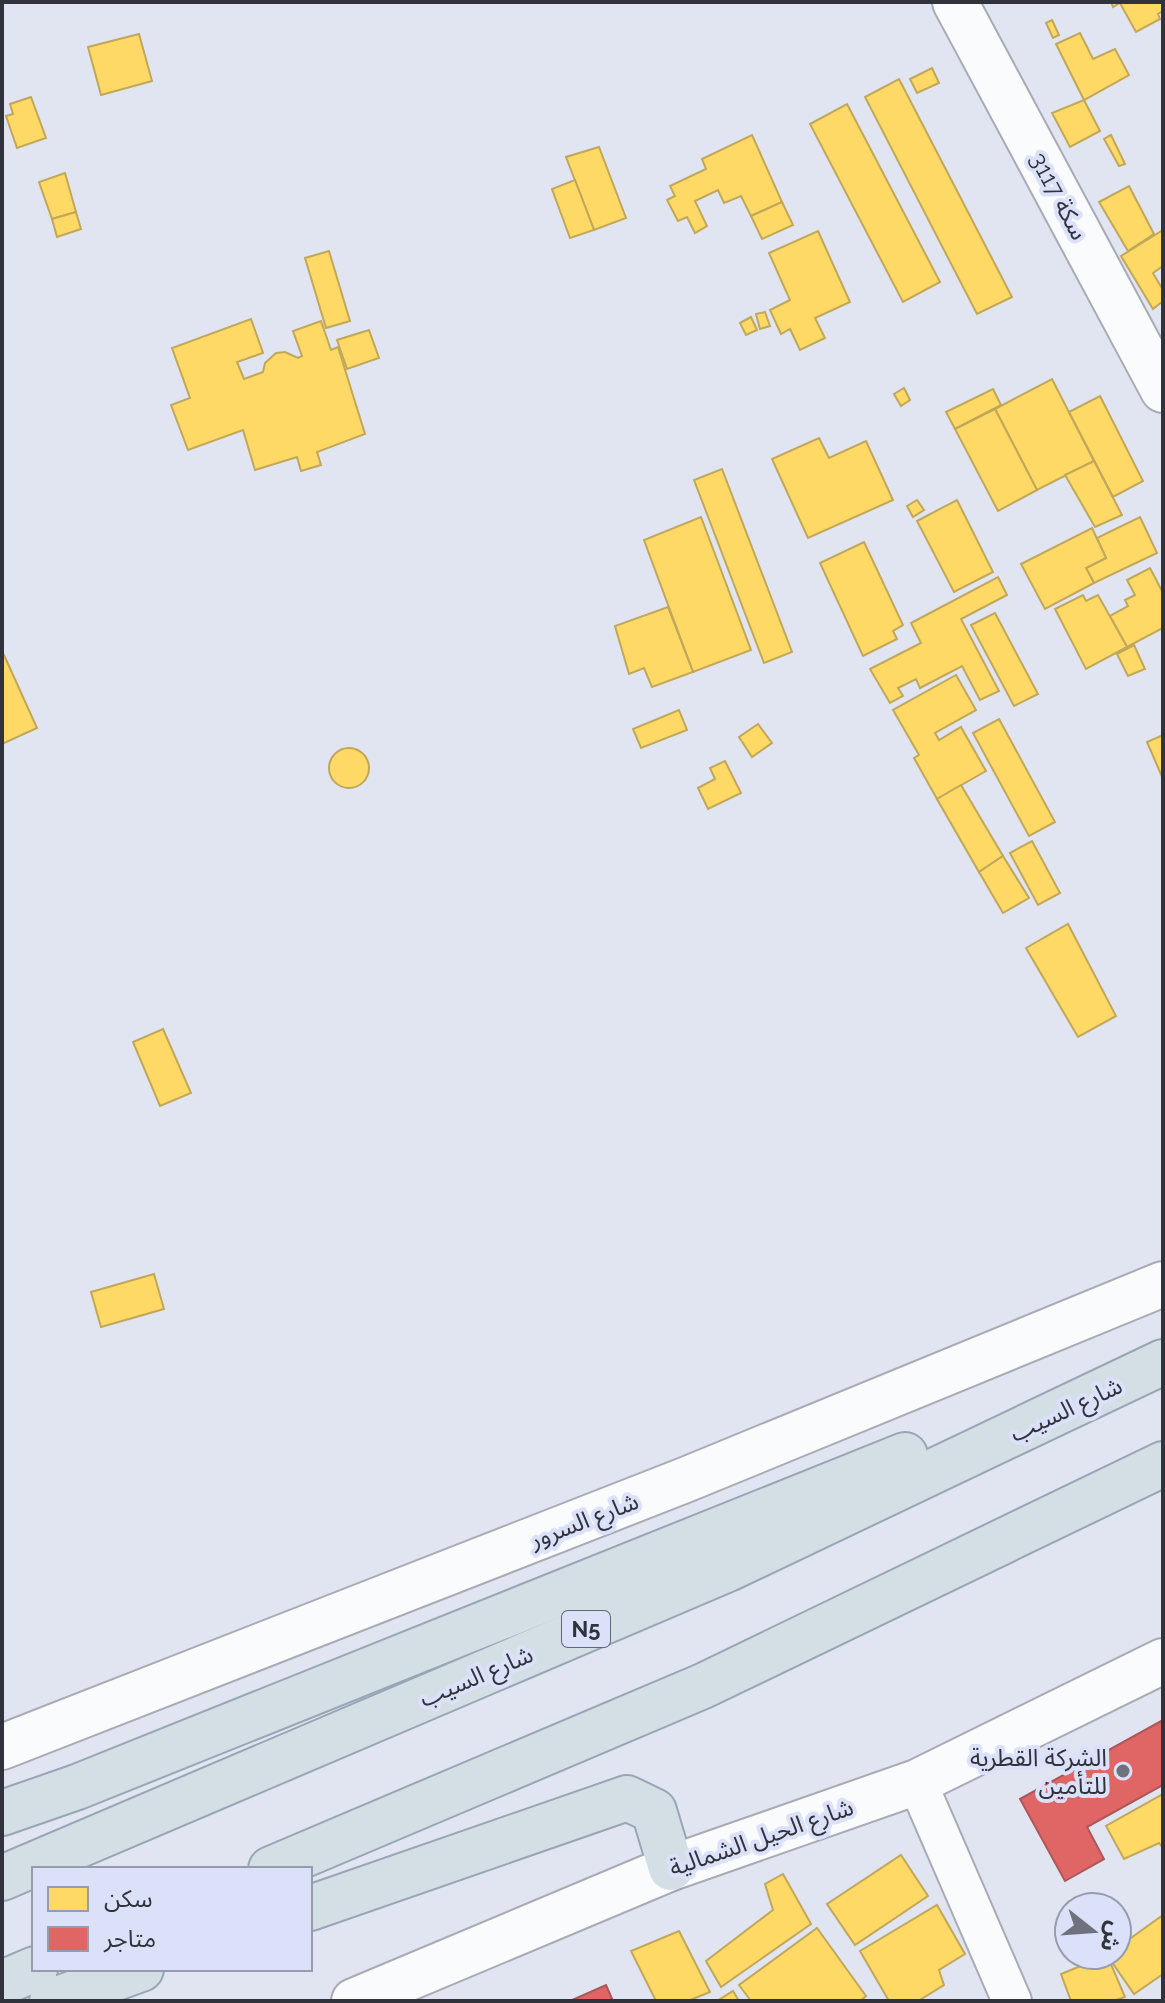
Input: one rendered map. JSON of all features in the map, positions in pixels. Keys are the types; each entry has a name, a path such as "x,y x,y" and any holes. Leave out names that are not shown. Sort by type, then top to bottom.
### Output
{"highway":[{"name":"شارع السيب","path":"2,1878 728,1569 1163,1362"},
{"path":"2,1813 77,1787 1067,1390 1118,1384"},
{"path":"276,1867 703,1686 1163,1464"},
{"path":"312,1907 627,1798 654,1811 671,1868"},
{"path":"2,1983 32,1970"},
{"path":"52,2001 135,1971"}],"street":[{"name":"سكة 3117","path":"955,2 1163,390"},
{"name":"شارع السرور","path":"2,1747 700,1474 1163,1284"},
{"name":"شارع الحيل الشمالية","path":"354,2001 671,1868 917,1782 1163,1661"},
{"path":"917,1782 1012,2001"}],"building: سكن":[{"path":"1111,2 1163,2 1163,11 1158,14 1160,19 1136,32 1120,3 1113,7"},
{"path":"1052,20 1059,35 1053,38 1046,23"},
{"path":"1080,33 1093,59 1115,49 1129,75 1084,100 1056,44"},
{"path":"139,34 152,81 101,95 88,47"},
{"path":"932,68 939,83 917,93 910,79"},
{"path":"899,79 1012,297 977,314 865,97"},
{"path":"31,97 46,138 17,148 6,116 13,114 10,104"},
{"path":"1084,100 1100,131 1070,147 1052,113"},
{"path":"847,104 940,282 903,302 810,124"},
{"path":"752,135 782,202 751,216 741,196 724,203 718,190 695,201 707,226 695,233 687,217 678,221 667,200 675,196 670,186 706,169 702,159"},
{"path":"1111,135 1125,164 1119,166 1104,139"},
{"path":"599,147 626,218 594,230 566,157"},
{"path":"65,173 76,212 52,219 39,182"},
{"path":"575,180 594,230 570,238 552,189"},
{"path":"1129,186 1154,234 1128,251 1099,202"},
{"path":"782,202 793,225 762,239 751,216"},
{"path":"76,212 81,229 57,237 52,219"},
{"path":"1163,230 1163,266 1153,273 1163,290 1163,301 1153,309 1121,256"},
{"path":"818,231 850,302 815,318 825,338 800,350 790,329 781,334 770,310 790,300 769,253"},
{"path":"329,251 350,321 326,328 305,258"},
{"path":"765,312 770,326 760,329 756,314"},
{"path":"751,317 757,330 746,335 740,323"},
{"path":"251,319 263,353 237,362 244,379 263,372 265,363 276,353 285,352 298,358 302,356 293,331 321,321 331,350 338,347 365,434 317,452 321,465 301,471 297,457 255,470 243,430 188,450 171,405 190,398 172,348"},
{"path":"369,330 379,358 347,369 337,340"},
{"path":"1052,379 1094,461 1037,490 995,409"},
{"path":"904,388 910,400 901,406 894,394"},
{"path":"993,389 1001,405 955,429 946,412"},
{"path":"1100,396 1143,481 1113,497 1069,412"},
{"path":"995,409 1037,490 998,511 955,429"},
{"path":"819,438 829,458 866,441 893,500 808,538 772,459"},
{"path":"1094,461 1122,515 1095,527 1065,475"},
{"path":"722,469 792,652 764,663 694,480"},
{"path":"917,500 924,510 913,517 907,506"},
{"path":"957,500 993,572 954,592 917,521"},
{"path":"701,517 751,650 693,672 644,540"},
{"path":"1140,517 1157,553 1094,583 1086,568 1106,558 1097,538"},
{"path":"1092,528 1106,558 1086,568 1094,583 1045,609 1021,564"},
{"path":"864,542 903,625 893,631 897,639 863,656 820,563"},
{"path":"1150,568 1163,593 1163,628 1127,647 1110,616 1128,606 1125,600 1135,595 1127,580"},
{"path":"998,577 1007,595 961,619 999,691 980,700 962,666 920,688 916,679 898,688 903,696 890,703 870,669 921,643 911,623"},
{"path":"1083,595 1086,601 1098,595 1127,647 1086,669 1055,609"},
{"path":"668,607 693,672 652,687 644,668 629,674 615,626"},
{"path":"995,613 1038,694 1014,706 971,625"},
{"path":"1134,645 1145,669 1128,676 1117,654"},
{"path":"2,656 37,728 2,744"},
{"path":"956,675 976,710 935,733 939,740 961,727 986,771 937,799 914,758 919,755 893,710"},
{"path":"679,710 687,730 641,748 633,729"},
{"path":"999,719 1055,822 1029,836 973,733"},
{"path":"758,724 772,743 752,757 739,737"},
{"path":"1163,735 1163,779 1147,742"},
{"path":"349,748 363,754 369,768 363,782 349,788 335,782 329,768 335,754"},
{"path":"725,761 741,793 708,809 698,788 715,779 710,768"},
{"path":"961,785 1003,856 979,872 937,799"},
{"path":"1032,841 1060,893 1038,905 1010,853"},
{"path":"1003,856 1029,898 1003,913 979,872"},
{"path":"1068,924 1116,1016 1078,1037 1026,948"},
{"path":"163,1029 191,1093 160,1106 133,1042"},
{"path":"154,1274 164,1309 101,1327 91,1292"},
{"path":"1163,1794 1163,1848 1159,1843 1124,1859 1106,1826"},
{"path":"901,1855 928,1896 855,1945 827,1904"},
{"path":"783,1874 811,1924 721,1987 706,1961 773,1910 765,1884"},
{"path":"937,1905 965,1954 939,1970 944,1985 918,2001 889,2001 860,1951"},
{"path":"1163,1915 1163,1974 1134,1994 1118,1971 1133,1971 1133,1937"},
{"path":"817,1928 866,1996 860,2001 751,2001 739,1985"},
{"path":"679,1931 710,1992 688,2001 656,2001 631,1951"},
{"path":"1068,1971 1114,1971 1125,1997 1113,2001 1071,2001 1061,1974"},
{"path":"733,1991 739,2001 717,2001"}],"building: متاجر":[{"path":"1163,1720 1163,1785 1087,1827 1104,1859 1065,1881 1020,1799"},
{"path":"606,1985 613,2001 570,2001"}],"place":[{"name":"الشركة القطرية للتأمين","path":"1123,1771"}]}
